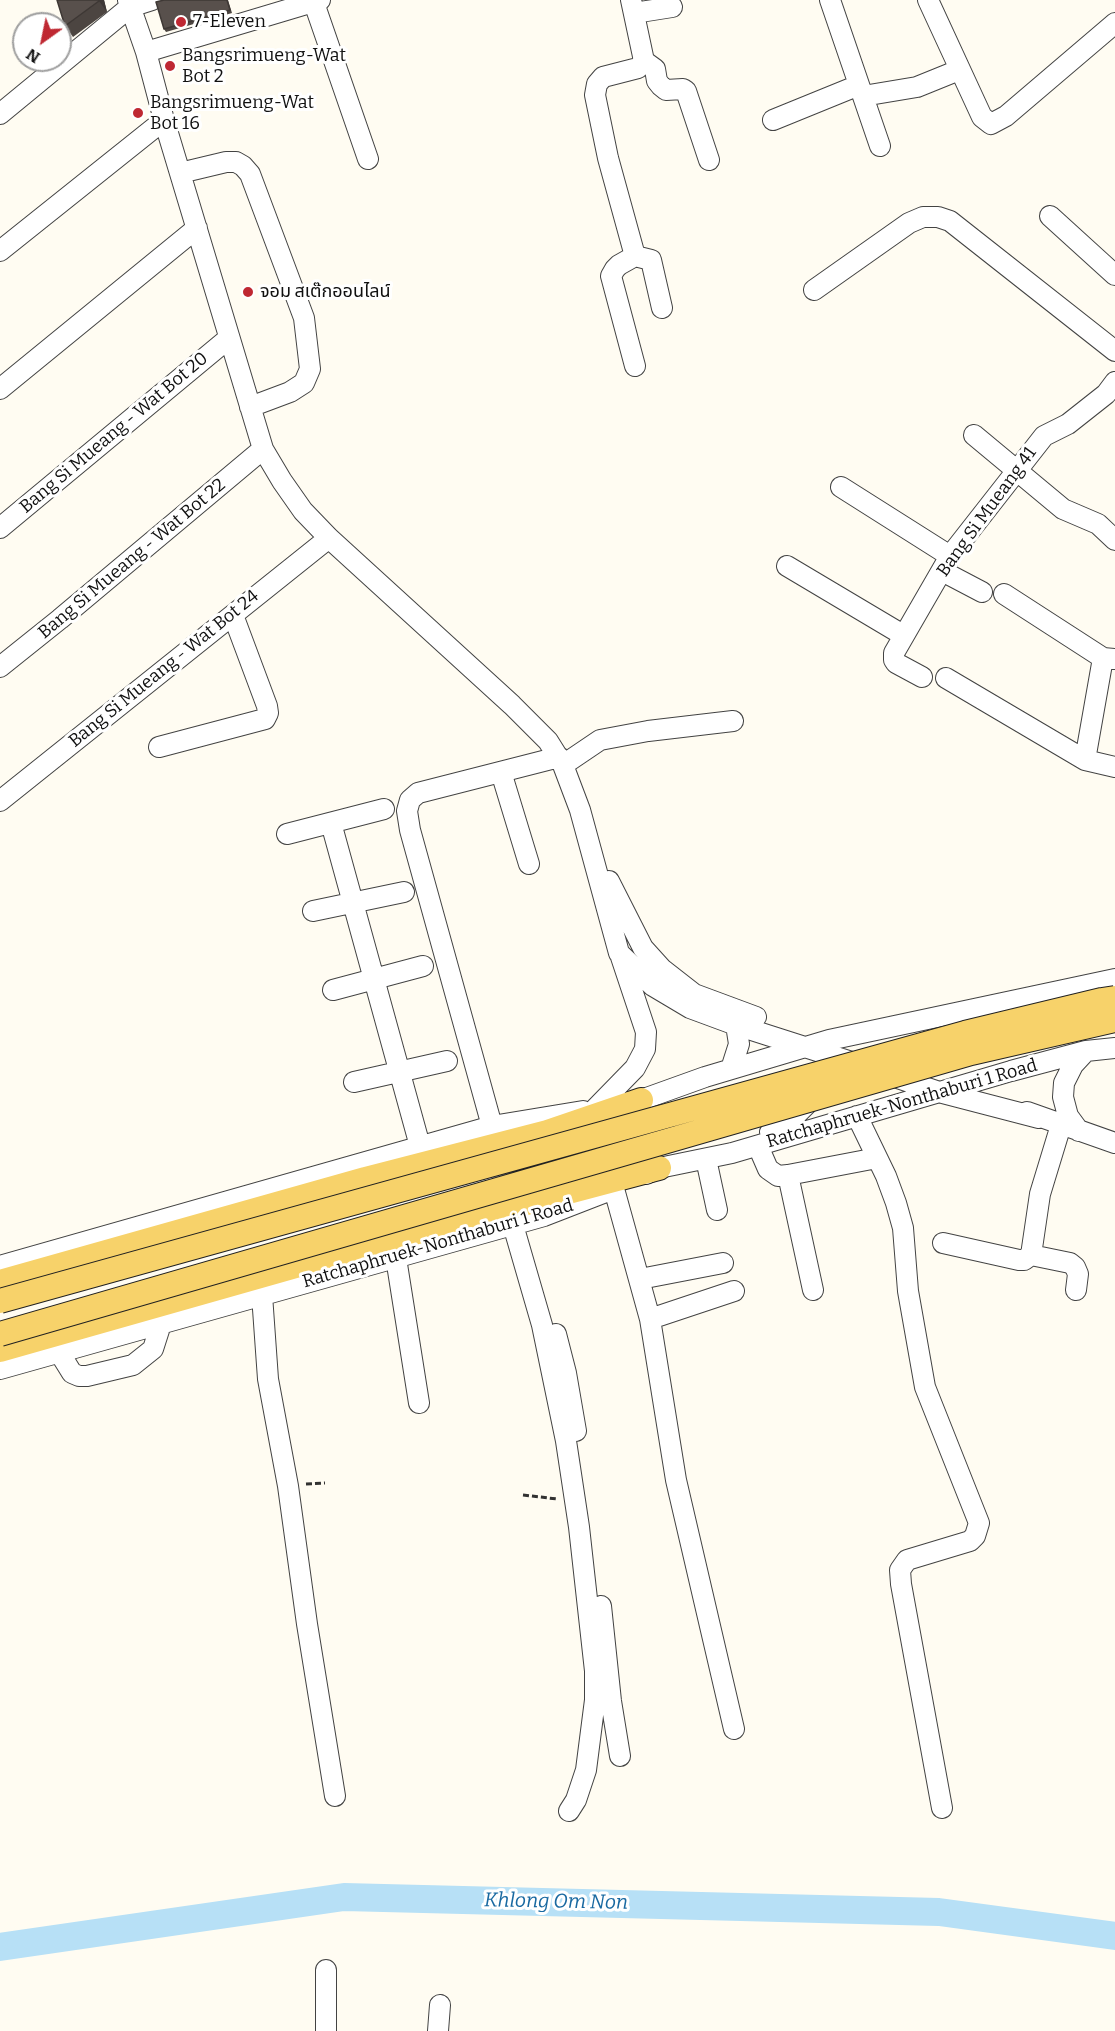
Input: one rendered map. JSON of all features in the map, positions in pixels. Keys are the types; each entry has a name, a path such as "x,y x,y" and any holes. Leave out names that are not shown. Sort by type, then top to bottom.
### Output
{"main road":[{"path":"0,1301 965,1033 1115,998"},
{"name":"Ratchaphruek-Nonthaburi 1 Road","path":"0,1334 971,1053 1115,1020"},
{"path":"0,1282 365,1179 547,1132 641,1100"},
{"path":"0,1350 390,1249 659,1168"}],"street":[{"path":"0,114 129,4 152,0"},
{"path":"830,0 880,146"},
{"path":"928,0 984,121 993,123 1006,116 1115,23"},
{"path":"146,52 316,1 368,159"},
{"path":"129,4 146,52 164,120 263,449 303,511 329,538 512,705 548,741 561,761 580,810 619,953 645,1032 645,1049 635,1068 595,1109"},
{"path":"672,7 632,6 644,61 655,69 657,81 666,90 683,89 686,92 709,160"},
{"path":"636,256 608,158 595,95 597,84 603,78 638,68 644,61"},
{"path":"772,120 861,90 917,87 959,70"},
{"path":"0,251 164,120"},
{"path":"180,173 226,162 236,162 250,174 304,318 310,369 304,383 290,392 250,407"},
{"path":"1050,216 1115,275"},
{"path":"814,290 909,223 923,217 938,217 950,221 1115,351"},
{"path":"0,389 197,228"},
{"path":"635,366 611,276 615,269 636,256 651,260 662,308"},
{"name":"Bang Si Mueang - Wat Bot 20","path":"0,528 229,338"},
{"name":"Bang Si Mueang 41","path":"922,677 896,663 894,653 946,564 1044,435 1068,424 1112,392"},
{"path":"974,435 1063,509 1098,524 1115,540"},
{"name":"Bang Si Mueang - Wat Bot 22","path":"0,667 60,620 263,449"},
{"path":"841,488 982,592"},
{"name":"Bang Si Mueang - Wat Bot 24","path":"0,801 329,538"},
{"path":"787,566 903,635"},
{"path":"1004,594 1109,659 1085,760"},
{"path":"159,747 265,719 268,713 267,706 232,615"},
{"path":"946,678 1085,760 1115,766"},
{"path":"492,1126 410,830 407,811 410,800 418,793 501,772 561,761 600,740 648,731 733,721"},
{"path":"501,772 529,864"},
{"path":"287,834 384,809"},
{"path":"331,823 420,1146"},
{"path":"592,849 643,948 662,969 694,994 939,1092 1039,1118 1115,1143"},
{"path":"313,911 404,892"},
{"path":"619,953 653,986 690,1008 807,1047 833,1048 962,1085 1039,1118"},
{"path":"333,990 423,966"},
{"path":"833,1048 981,1007 1115,979"},
{"path":"981,1007 970,1026 969,1043 979,1062 995,1075"},
{"path":"724,1071 739,1044 736,1025"},
{"path":"0,1266 492,1126 641,1100 724,1071 807,1047"},
{"path":"764,1139 797,1114 824,1089 833,1048"},
{"name":"Ratchaphruek-Nonthaburi 1 Road","path":"0,1369 262,1295 390,1249 520,1223 544,1216 614,1189 659,1168 739,1151 764,1139 856,1116 1086,1051 1115,1048"},
{"path":"943,1243 1019,1260 1024,1260 1031,1255 1040,1194 1070,1128 1063,1097 1064,1083 1073,1065 1086,1051"},
{"path":"354,1082 447,1061"},
{"path":"724,1071 744,1079 762,1092 771,1110 764,1139 768,1169 778,1176 877,1158"},
{"path":"856,1116 886,1176 903,1228 908,1291 925,1387 979,1523 975,1536 970,1541 907,1560 900,1570 942,1808"},
{"path":"706,1159 717,1210"},
{"path":"788,1175 813,1290"},
{"path":"614,1189 650,1319 676,1480 734,1729"},
{"path":"520,1223 566,1441 595,1671 595,1700 586,1770 576,1800 569,1811"},
{"path":"520,1223 566,1373 588,1498 611,1701 620,1756"},
{"path":"390,1249 419,1403"},
{"path":"1031,1255 1070,1263 1078,1274 1076,1290"},
{"path":"640,1279 723,1263"},
{"path":"650,1319 734,1291"},
{"path":"262,1295 268,1380 288,1486 307,1624 335,1796"},
{"path":"59,1352 72,1373 79,1376 133,1365 153,1349 161,1324"},
{"path":"326,1970 326,2031"},
{"path":"438,2031 440,2005"}],"path":[{"path":"523,1495 575,1501"}],"building":[{"path":"57,0 99,0 72,21 72,12 61,12"},
{"name":"7-Eleven","path":"227,0 230,10 164,29 156,2"}],"waterway":[{"name":"Khlong Om Non","path":"0,1947 344,1897 939,1912 1115,1936"}],"place":[{"name":"7-Eleven","path":"181,22"},
{"name":"Bangsrimueng-Wat Bot 2","path":"170,66"},
{"name":"Bangsrimueng-Wat Bot 16","path":"138,113"},
{"name":"จอม สเต๊กออนไลน์","path":"248,292"}]}
